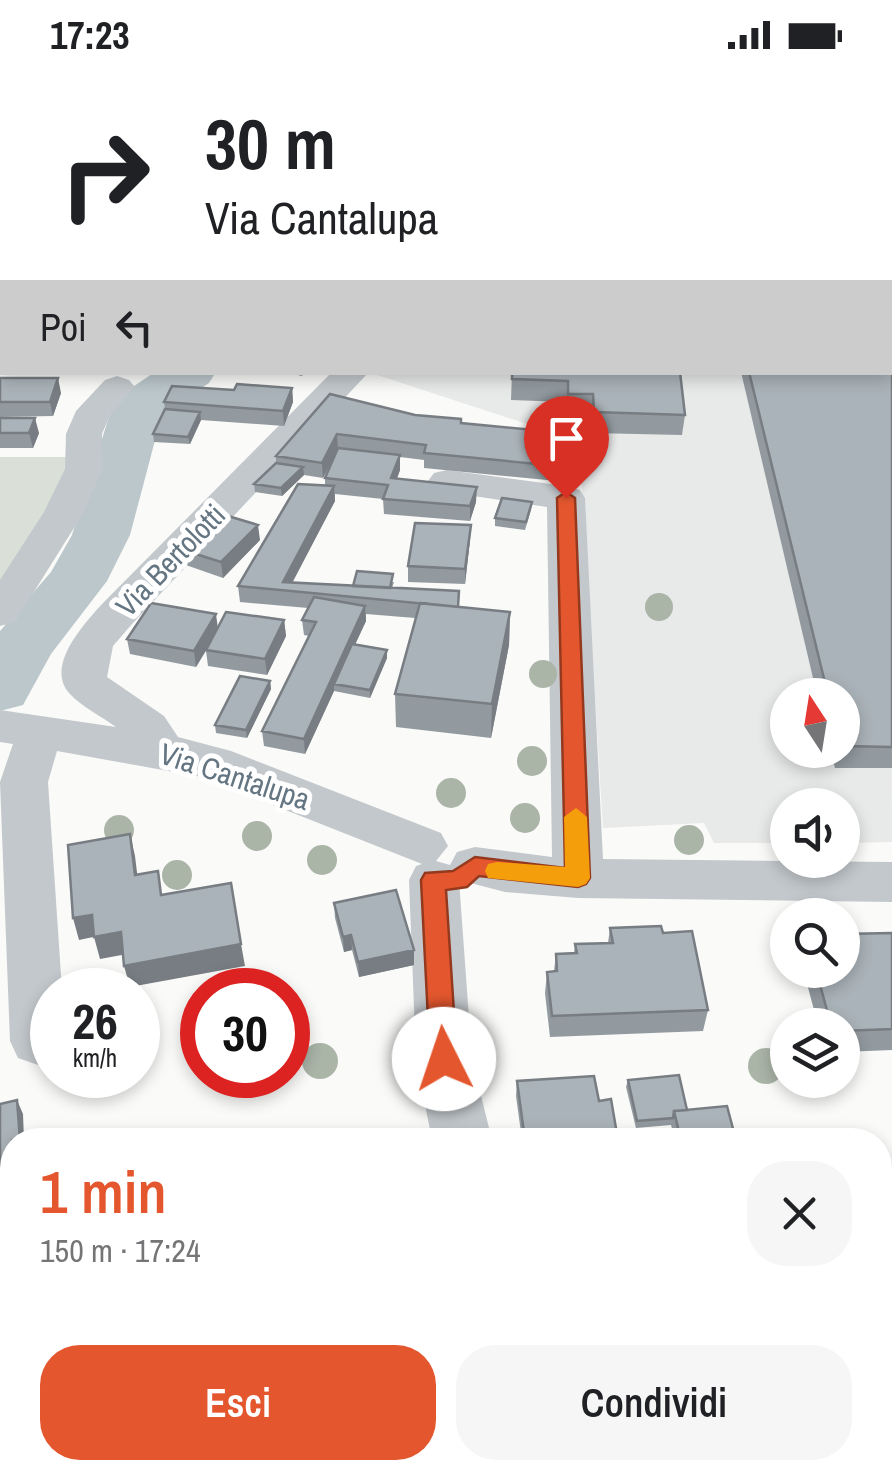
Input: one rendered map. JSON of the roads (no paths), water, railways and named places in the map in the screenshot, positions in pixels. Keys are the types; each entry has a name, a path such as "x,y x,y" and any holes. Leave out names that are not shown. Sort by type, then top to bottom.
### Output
{"street":[{"name":"Via Bertolotti","path":"162,750 148,727 86,684 82,662 92,642 117,614 349,375"},
{"path":"0,612 64,512 84,469 84,434 94,411 117,387"},
{"path":"447,482 566,498 578,878"},
{"name":"Via Cantalupa","path":"34,968 18,728 162,750 263,779 444,864 578,878 892,882"},
{"path":"444,864 444,1059 459,1128"}],"waterway":[{"path":"0,689 23,645 77,581 101,535 138,407 186,375"}]}
